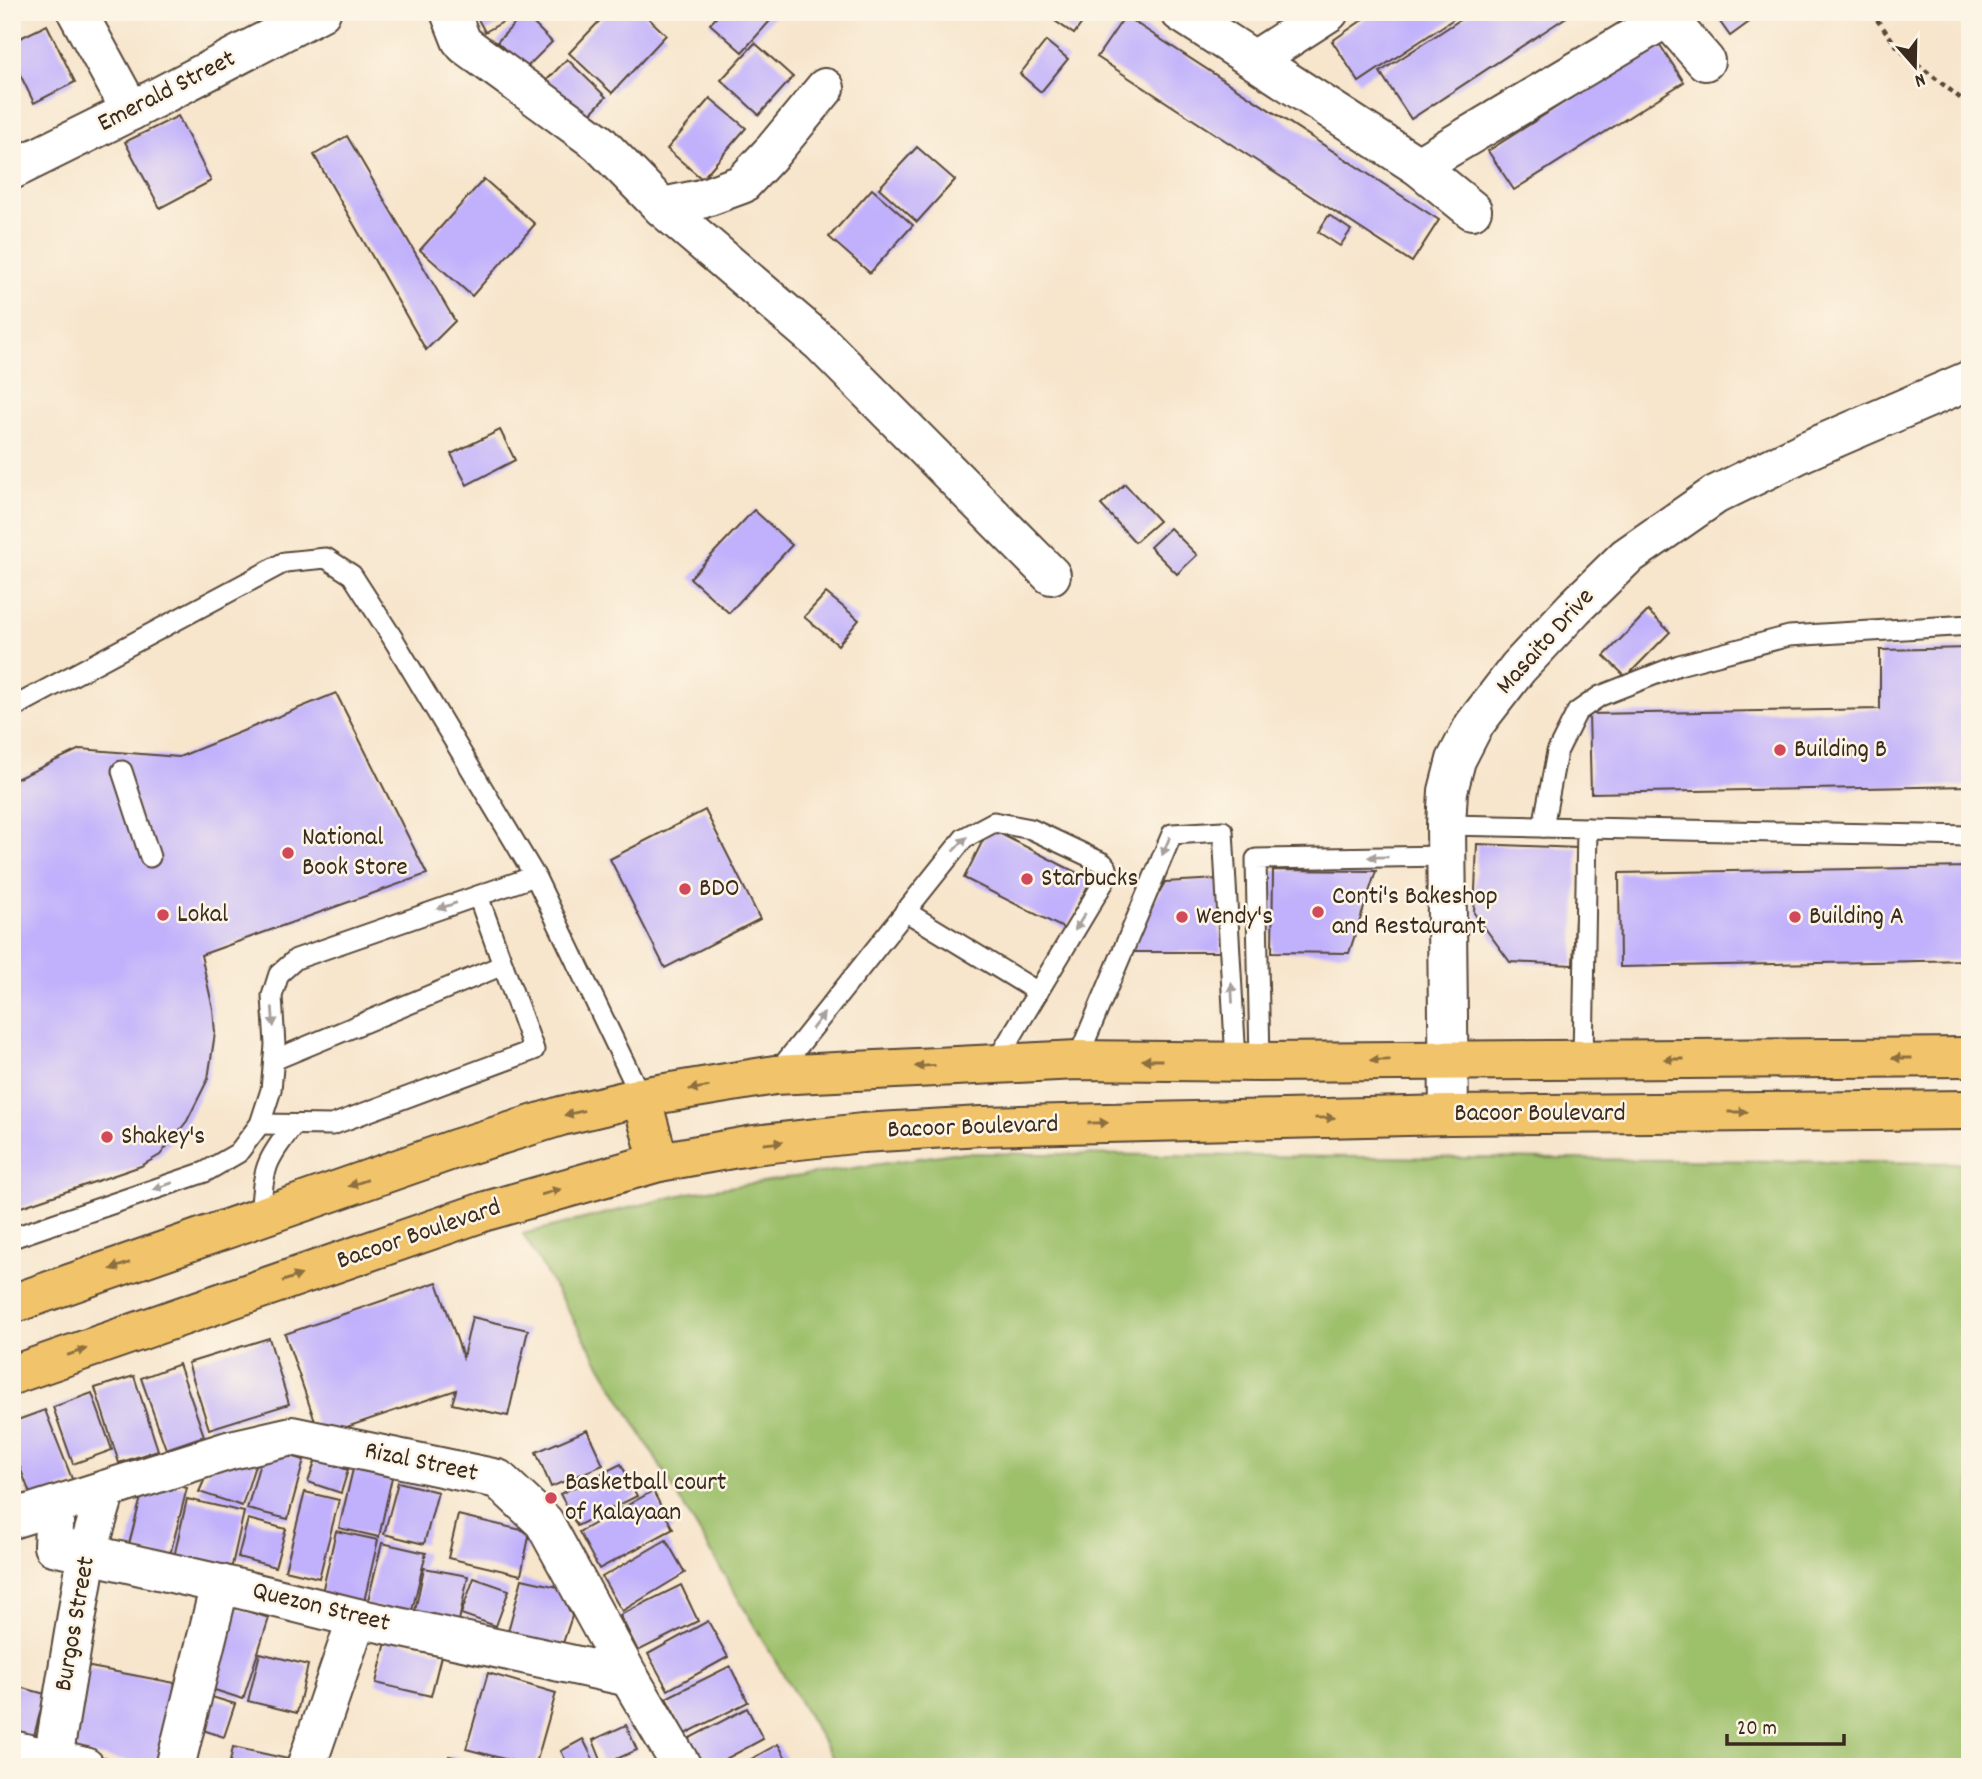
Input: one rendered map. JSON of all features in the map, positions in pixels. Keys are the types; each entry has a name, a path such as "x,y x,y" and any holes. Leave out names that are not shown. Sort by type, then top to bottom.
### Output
{"main road":[{"name":"Bacoor Boulevard","path":"12,1304 468,1144 561,1116 641,1097 775,1075 1077,1060 1248,1062 1970,1057"},
{"path":"641,1097 659,1162"},
{"name":"Bacoor Boulevard","path":"12,1375 486,1211 659,1162 754,1145 862,1133 981,1126 1449,1115 1970,1110"}],"street":[{"path":"77,12 131,111"},
{"path":"450,12 463,43 599,143 662,207 821,343 1051,575"},
{"path":"1180,12 1418,166 1472,210"},
{"path":"1255,59 1329,12"},
{"name":"Emerald Street","path":"12,170 317,13"},
{"path":"1418,166 1664,15 1705,61"},
{"path":"662,207 701,199 742,184 825,88"},
{"name":"Masaito Drive","path":"1449,1115 1446,840 1448,791 1456,760 1474,725 1518,668 1626,557 1715,495 1805,451 1970,380"},
{"name":"Rizal Street","path":"12,1519 231,1450 292,1436 498,1479 544,1522 682,1767"},
{"name":"Burgos Street","path":"69,1763 87,1555 106,1490"},
{"name":"Quezon Street","path":"55,1506 53,1546 357,1618 629,1677"},
{"path":"175,1767 220,1584"},
{"path":"306,1767 357,1618"},
{"path":"12,1750 69,1763"}],"lane":[{"path":"12,708 285,562 326,558 352,575 535,876 641,1097"},
{"path":"1543,827 1557,752 1577,712 1600,695 1679,664 1789,636 1970,625"},
{"path":"122,771 150,857"},
{"path":"775,1075 964,838 994,822 1031,829 1103,863 1108,875 996,1062"},
{"path":"1248,1062 1256,859 1446,840 1543,827 1970,836"},
{"path":"1583,1060 1587,828"},
{"path":"1077,1060 1171,834 1223,831 1248,1062"},
{"path":"12,1238 205,1172 238,1153 260,1124 271,1090 275,1045 272,996 279,974 296,959 535,876"},
{"path":"260,1124 332,1125 534,1051 478,896"},
{"path":"905,911 1038,992"},
{"path":"274,1060 503,965"},
{"path":"260,1217 264,1171 272,1152 294,1125"}],"path":[{"path":"1871,12 1900,50 1970,106"}],"green space":[{"path":"953,1153 1970,1163 1970,1767 838,1767 523,1234 689,1193"}],"building":[{"path":"474,12 521,12 485,32"},
{"path":"608,12 642,12 666,35 612,93 569,53"},
{"path":"721,12 778,12 742,52 710,24"},
{"path":"1042,12 1090,12 1074,34"},
{"path":"1374,12 1464,12 1359,82 1332,41"},
{"path":"1472,12 1574,12 1411,119 1380,72"},
{"path":"1713,12 1763,12 1730,36"},
{"path":"524,14 552,42 525,69 497,42"},
{"path":"1125,16 1439,220 1412,262 1097,57"},
{"path":"47,25 75,82 34,103 12,58 12,42"},
{"path":"1046,41 1068,59 1041,92 1020,74"},
{"path":"1658,42 1684,82 1514,190 1488,151"},
{"path":"755,43 793,77 759,115 721,80"},
{"path":"567,59 606,97 585,119 546,81"},
{"path":"12,76 19,91 12,94"},
{"path":"710,98 746,128 702,179 667,149"},
{"path":"178,116 211,181 160,208 125,142"},
{"path":"347,136 455,321 426,350 314,155"},
{"path":"917,147 955,180 917,222 879,188"},
{"path":"484,179 535,224 472,296 420,250"},
{"path":"872,189 913,225 870,273 829,237"},
{"path":"1329,215 1351,230 1340,246 1318,232"},
{"path":"500,430 515,460 467,485 451,454"},
{"path":"1125,484 1159,521 1135,542 1101,505"},
{"path":"754,510 792,545 729,613 690,578"},
{"path":"1170,528 1197,555 1177,574 1150,547"},
{"path":"826,593 859,620 838,645 804,617"},
{"path":"1648,611 1670,632 1626,677 1604,656"},
{"name":"Building B","path":"1970,648 1970,786 1591,793 1589,714 1880,709 1880,650"},
{"name":"Lokal","path":"336,693 427,874 201,955 213,1009 215,1033 208,1079 187,1121 160,1155 141,1166 12,1210 12,781 80,749 179,757"},
{"name":"BDO","path":"705,810 760,919 665,968 610,859"},
{"name":"Starbucks","path":"989,828 1091,880 1065,929 964,878"},
{"path":"1477,844 1578,848 1573,965 1510,962 1474,913"},
{"name":"Building A","path":"1970,867 1970,960 1620,967 1619,873"},
{"name":"Conti's Bakeshop and Restaurant","path":"1273,870 1376,871 1349,953 1272,952"},
{"name":"Wendy's","path":"1218,879 1221,952 1125,952 1165,882"},
{"path":"437,1282 463,1357 472,1317 528,1330 508,1416 452,1404 456,1390 320,1436 285,1334"},
{"path":"269,1338 289,1404 209,1429 188,1363"},
{"path":"179,1364 204,1436 166,1449 141,1378"},
{"path":"134,1376 158,1450 119,1463 95,1388"},
{"path":"92,1393 112,1450 73,1464 53,1407"},
{"path":"45,1410 74,1484 32,1499 12,1446 12,1422"},
{"path":"587,1430 603,1465 551,1487 536,1452"},
{"path":"264,1448 304,1460 288,1519 247,1509"},
{"path":"257,1459 242,1506 199,1492 210,1467"},
{"path":"316,1459 348,1470 341,1493 308,1482"},
{"path":"621,1464 637,1496 577,1526 560,1494"},
{"path":"12,1466 19,1486 12,1488"},
{"path":"353,1469 392,1477 379,1537 339,1528"},
{"path":"146,1478 187,1488 169,1559 128,1548"},
{"path":"398,1482 438,1492 424,1544 384,1534"},
{"path":"653,1491 673,1529 599,1569 579,1532"},
{"path":"305,1492 339,1500 319,1578 285,1570"},
{"path":"187,1499 244,1512 231,1570 174,1557"},
{"path":"458,1515 530,1532 521,1575 448,1558"},
{"path":"248,1519 286,1529 275,1567 238,1557"},
{"path":"336,1531 378,1540 363,1606 321,1597"},
{"path":"666,1540 685,1573 622,1611 602,1577"},
{"path":"382,1543 426,1553 411,1615 367,1605"},
{"path":"424,1568 468,1576 457,1631 413,1621"},
{"path":"474,1578 509,1590 496,1626 461,1614"},
{"path":"522,1579 558,1587 572,1616 561,1649 507,1635"},
{"path":"681,1585 698,1621 638,1651 620,1615"},
{"path":"225,1604 269,1618 243,1699 199,1685"},
{"path":"708,1621 728,1657 668,1690 648,1654"},
{"path":"387,1638 442,1652 431,1696 376,1683"},
{"path":"260,1653 308,1665 297,1713 248,1701"},
{"path":"80,1665 175,1683 159,1767 64,1750"},
{"path":"730,1666 748,1702 685,1734 666,1698"},
{"path":"488,1673 556,1693 535,1767 466,1749"},
{"path":"12,1685 45,1694 31,1747 12,1742"},
{"path":"202,1694 235,1704 224,1737 191,1726"},
{"path":"747,1708 763,1739 711,1767 700,1767 686,1740"},
{"path":"626,1725 637,1750 603,1765 593,1740"},
{"path":"583,1739 597,1767 569,1767 561,1751"},
{"path":"778,1744 791,1767 737,1767"},
{"path":"233,1747 288,1759 286,1767 229,1767"},
{"path":"449,1756 494,1766 494,1767 447,1767"}],"place":[{"name":"Building B","path":"1780,750"},
{"name":"National Book Store","path":"288,853"},
{"name":"Starbucks","path":"1027,879"},
{"name":"BDO","path":"685,889"},
{"name":"Conti's Bakeshop and Restaurant","path":"1318,912"},
{"name":"Lokal","path":"163,915"},
{"name":"Wendy's","path":"1182,917"},
{"name":"Building A","path":"1795,917"},
{"name":"Shakey's","path":"107,1137"},
{"name":"Basketball court of Kalayaan","path":"551,1498"}]}
